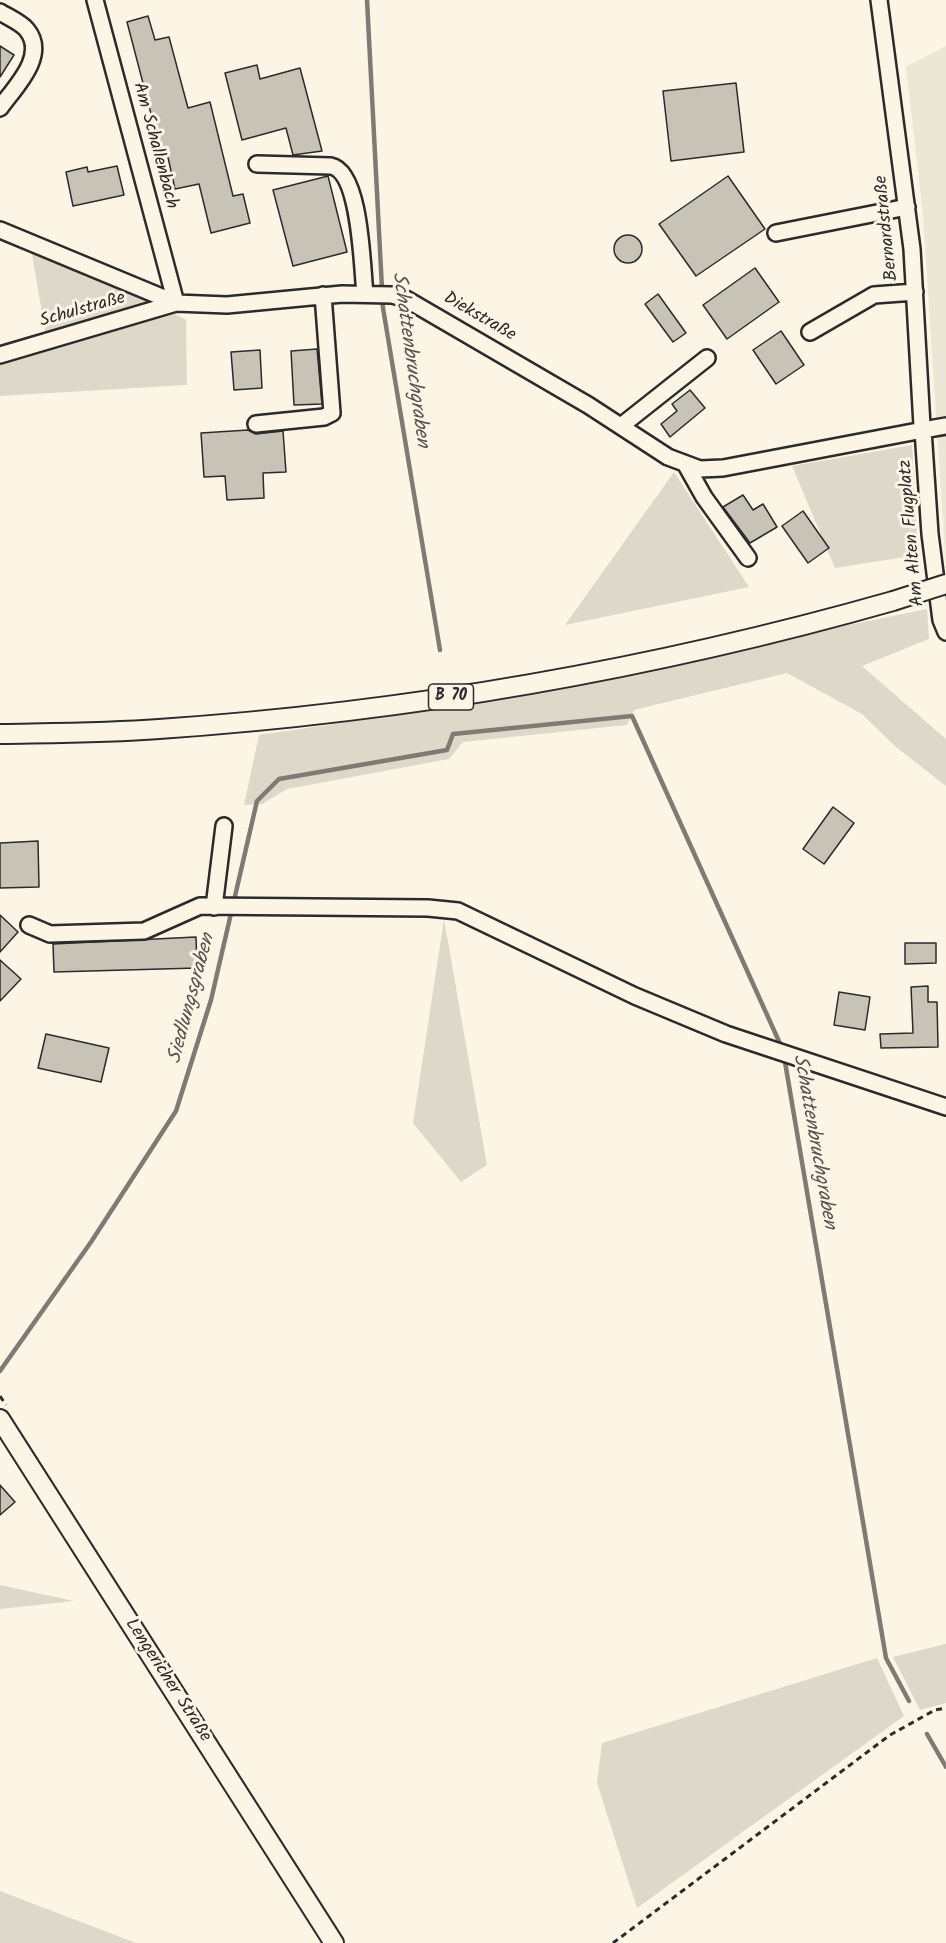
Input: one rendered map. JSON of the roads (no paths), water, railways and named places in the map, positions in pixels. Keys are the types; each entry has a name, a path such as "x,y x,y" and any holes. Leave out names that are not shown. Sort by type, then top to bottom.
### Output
{"main road":[{"name":"B 70","path":"0,734 158,729 305,716 479,693 653,662 893,601 946,585"},
{"name":"Lengericher Straße","path":"0,1419 334,1943"}],"street":[{"name":"Am Schallenbach","path":"95,0 176,303"},
{"name":"Bernardstraße","path":"879,0 907,207 915,292 923,430"},
{"path":"0,12 27,30 34,48 32,62 0,108"},
{"path":"257,164 339,168 344,174 357,218 369,294"},
{"path":"776,233 907,207"},
{"name":"Diekstraße","path":"0,230 176,303 227,305 323,295 392,295 437,316 621,426 668,457 700,469 723,468 923,430"},
{"path":"810,332 874,295 915,292"},
{"path":"256,424 324,417 332,412 323,295"},
{"name":"Schulstraße","path":"0,355 176,303"},
{"path":"621,426 707,358"},
{"path":"923,430 946,426"},
{"name":"Am Alten Flugplatz","path":"923,430 930,534 941,620 946,632"},
{"path":"686,465 704,497 748,558"},
{"path":"224,826 224,907"},
{"path":"29,925 50,934 144,931 200,906 428,908 458,911 635,996 793,1059 946,1107"}],"waterway":[{"name":"Schattenbruchgraben","path":"367,0 383,308 440,650"},
{"name":"Siedlungsgraben","path":"0,1371 91,1242 176,1111 211,1000 257,801 279,779 447,750 453,734 632,716 782,1048"},
{"name":"Schattenbruchgraben","path":"784,1056 886,1658 909,1701"},
{"name":"Schattenbruchgraben","path":"927,1734 946,1767"}]}
